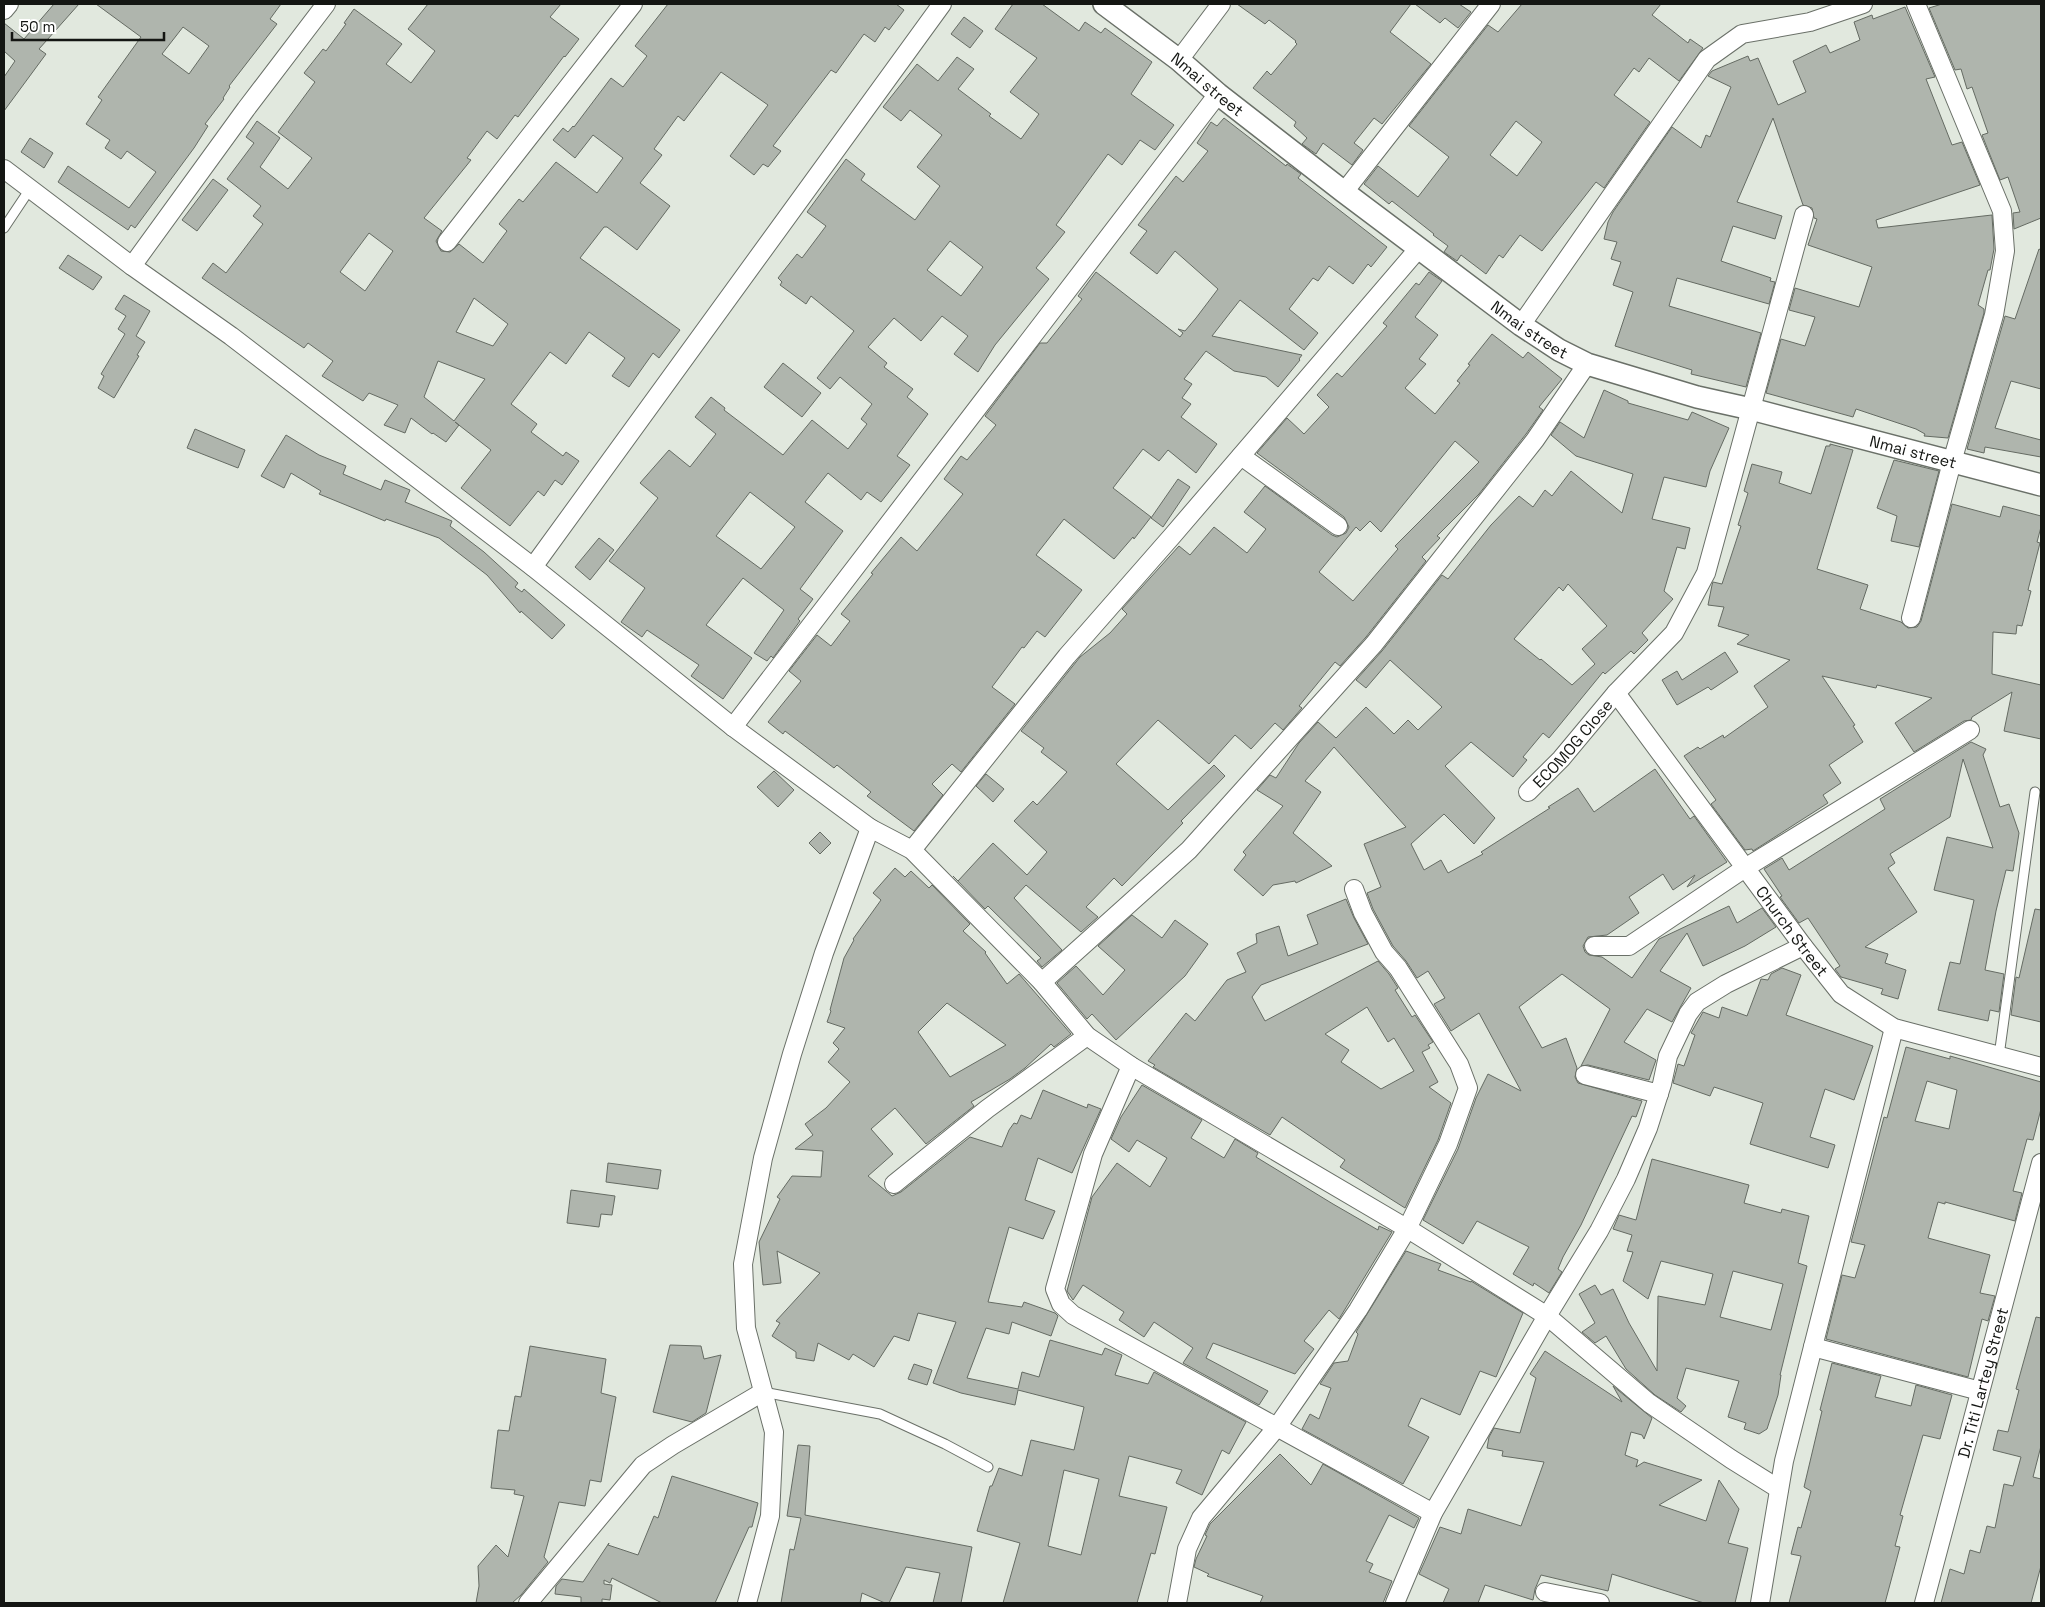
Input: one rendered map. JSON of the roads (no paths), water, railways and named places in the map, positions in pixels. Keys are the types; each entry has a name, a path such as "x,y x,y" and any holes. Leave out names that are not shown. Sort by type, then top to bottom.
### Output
{"street":[{"path":"4,10 9,4"},
{"path":"132,266 246,109 326,4"},
{"path":"447,242 633,4"},
{"path":"533,567 942,4"},
{"name":"Nmai street","path":"1104,4 1179,60 1218,94 1344,192 1521,325 1559,350 1587,364 1697,396 2041,485"},
{"path":"1179,60 1221,4"},
{"path":"1344,192 1490,4"},
{"path":"1521,325 1707,59 1742,34 1810,22 1863,4"},
{"path":"1911,618 1952,462 1994,315 2006,251 2002,211 1916,4"},
{"path":"732,727 1218,94"},
{"path":"4,169 132,266 231,336 533,567 732,727 870,828 912,850 1042,982 1087,1036 1131,1066 1407,1229 1547,1316 1649,1403 1731,1460 1779,1489"},
{"name":"ECOMOG Close","path":"1528,792 1561,759 1616,694 1674,632 1706,573 1804,215"},
{"path":"912,850 1067,656 1418,248"},
{"path":"1042,982 1189,850 1374,644 1534,440 1587,364"},
{"path":"1241,456 1338,526"},
{"name":"Church Street","path":"1616,694 1803,946 1841,994 1894,1028 2041,1067"},
{"path":"1594,946 1629,946 1745,868 1970,730"},
{"path":"748,1603 770,1516 774,1475 774,1432 746,1328 743,1264 763,1158 792,1054 824,952 870,828"},
{"path":"1177,1603 1187,1549 1202,1518 1277,1427 1358,1310 1407,1229 1448,1144 1468,1088 1459,1064 1398,968 1384,952 1354,890"},
{"path":"1395,1603 1433,1513 1547,1316 1599,1231 1626,1179 1648,1128 1668,1056 1688,1014 1697,1002 1726,984 1803,946"},
{"path":"1760,1603 1784,1461 1894,1028"},
{"path":"894,1184 986,1110 1087,1036"},
{"path":"1131,1066 1093,1154 1055,1289 1062,1304 1073,1315 1433,1513"},
{"path":"1585,1075 1659,1094"},
{"name":"Dr. Titi Lartey Street","path":"1924,1603 2041,1163"},
{"path":"1813,1347 1980,1391"},
{"path":"528,1603 643,1465 763,1392"},
{"path":"1544,1592 1600,1603"}],"lane":[{"path":"4,228 30,189"},
{"path":"1999,1056 2034,792"},
{"path":"763,1392 880,1414 945,1444 988,1467"}]}
